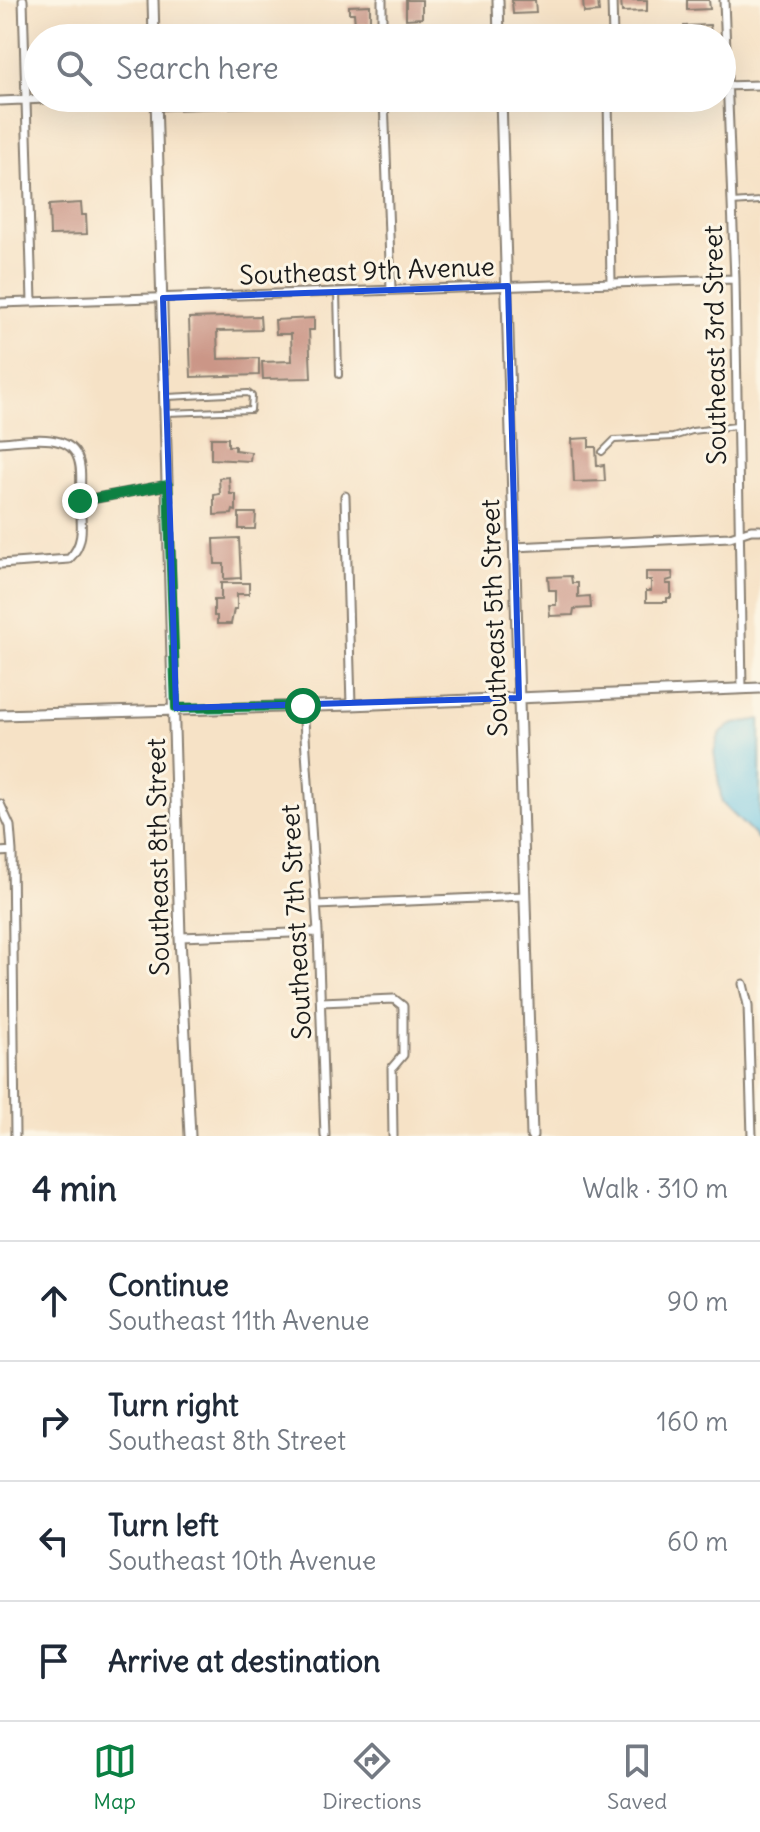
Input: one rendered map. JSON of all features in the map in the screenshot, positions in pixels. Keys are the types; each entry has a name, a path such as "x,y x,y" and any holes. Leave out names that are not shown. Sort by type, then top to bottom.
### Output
{"street":[{"path":"23,0 24,25"},
{"path":"153,0 154,24"},
{"path":"382,0 382,24"},
{"path":"498,0 499,24"},
{"path":"612,0 613,24"},
{"name":"Southeast 3rd Street","path":"724,0 724,24"},
{"path":"736,86 760,85"},
{"path":"0,101 24,99"},
{"path":"27,112 32,302"},
{"name":"Southeast 8th Street","path":"156,112 176,708 180,937 190,1136"},
{"path":"385,112 391,290"},
{"name":"Southeast 5th Street","path":"502,112 532,1136"},
{"path":"608,112 611,283"},
{"name":"Southeast 3rd Street","path":"726,112 735,279 742,688"},
{"name":"Southeast 9th Avenue","path":"0,303 735,279"},
{"path":"0,442 48,440 62,442 73,449 79,458 82,541 69,559 0,564"},
{"path":"80,501 168,485"},
{"path":"345,496 351,705"},
{"path":"514,547 740,535 760,530"},
{"path":"0,715 351,705 760,688"},
{"name":"Southeast 7th Street","path":"303,706 317,905 325,1136"},
{"path":"0,804 10,826 12,851 15,1136"},
{"path":"0,852 12,851"},
{"path":"317,905 524,896"},
{"path":"180,937 318,932"},
{"path":"743,984 748,1005 752,1136"},
{"path":"321,1002 394,999 403,1006 403,1055 392,1068 393,1136"},
{"path":"750,1088 760,1087"}],"lane":[{"path":"732,203 760,201"},
{"path":"337,292 339,375"},
{"path":"166,397 248,393 252,396 253,407 251,410 166,413"},
{"path":"602,452 614,440 673,437 692,431 736,426"}],"highlighted area":[{"path":"508,286 519,698 176,708 163,298"}],"water":[{"path":"760,719 760,841 722,803 714,752 719,735 730,725"}],"building":[{"path":"406,0 422,0 422,18 406,19"},
{"path":"512,0 535,0 536,13 513,14"},
{"path":"583,0 598,0 599,12 584,13"},
{"path":"621,0 647,0 647,11 622,12"},
{"path":"687,0 709,0 710,9 687,10"},
{"path":"370,5 370,24 355,24 354,13 349,13 349,6"},
{"path":"81,203 82,215 86,215 87,234 50,235 49,205"},
{"path":"260,316 261,330 217,331 218,359 259,358 259,375 191,377 189,318"},
{"path":"314,318 314,330 309,330 311,378 263,379 262,362 292,361 291,334 276,334 275,320"},
{"path":"211,438 228,438 228,446 251,452 250,461 211,459"},
{"path":"589,438 589,447 596,447 597,466 604,465 605,481 574,482 572,439"},
{"path":"229,477 230,494 236,494 236,511 214,515 214,495 220,494 219,478"},
{"path":"239,513 256,513 255,529 239,529"},
{"path":"239,538 241,578 224,579 224,564 215,564 214,539"},
{"path":"646,572 672,572 673,579 666,581 666,584 671,584 671,598 667,598 667,602 646,602 646,591 651,591 651,580 646,580"},
{"path":"571,576 572,583 578,583 578,597 590,596 591,608 574,609 573,615 550,616 549,605 556,605 556,590 549,590 548,577"},
{"path":"221,583 249,583 249,594 237,594 237,609 234,609 231,624 217,624 217,616 214,616 214,600 221,600"}],"route":[{"path":"80,501 168,485 176,708 303,706"}]}
